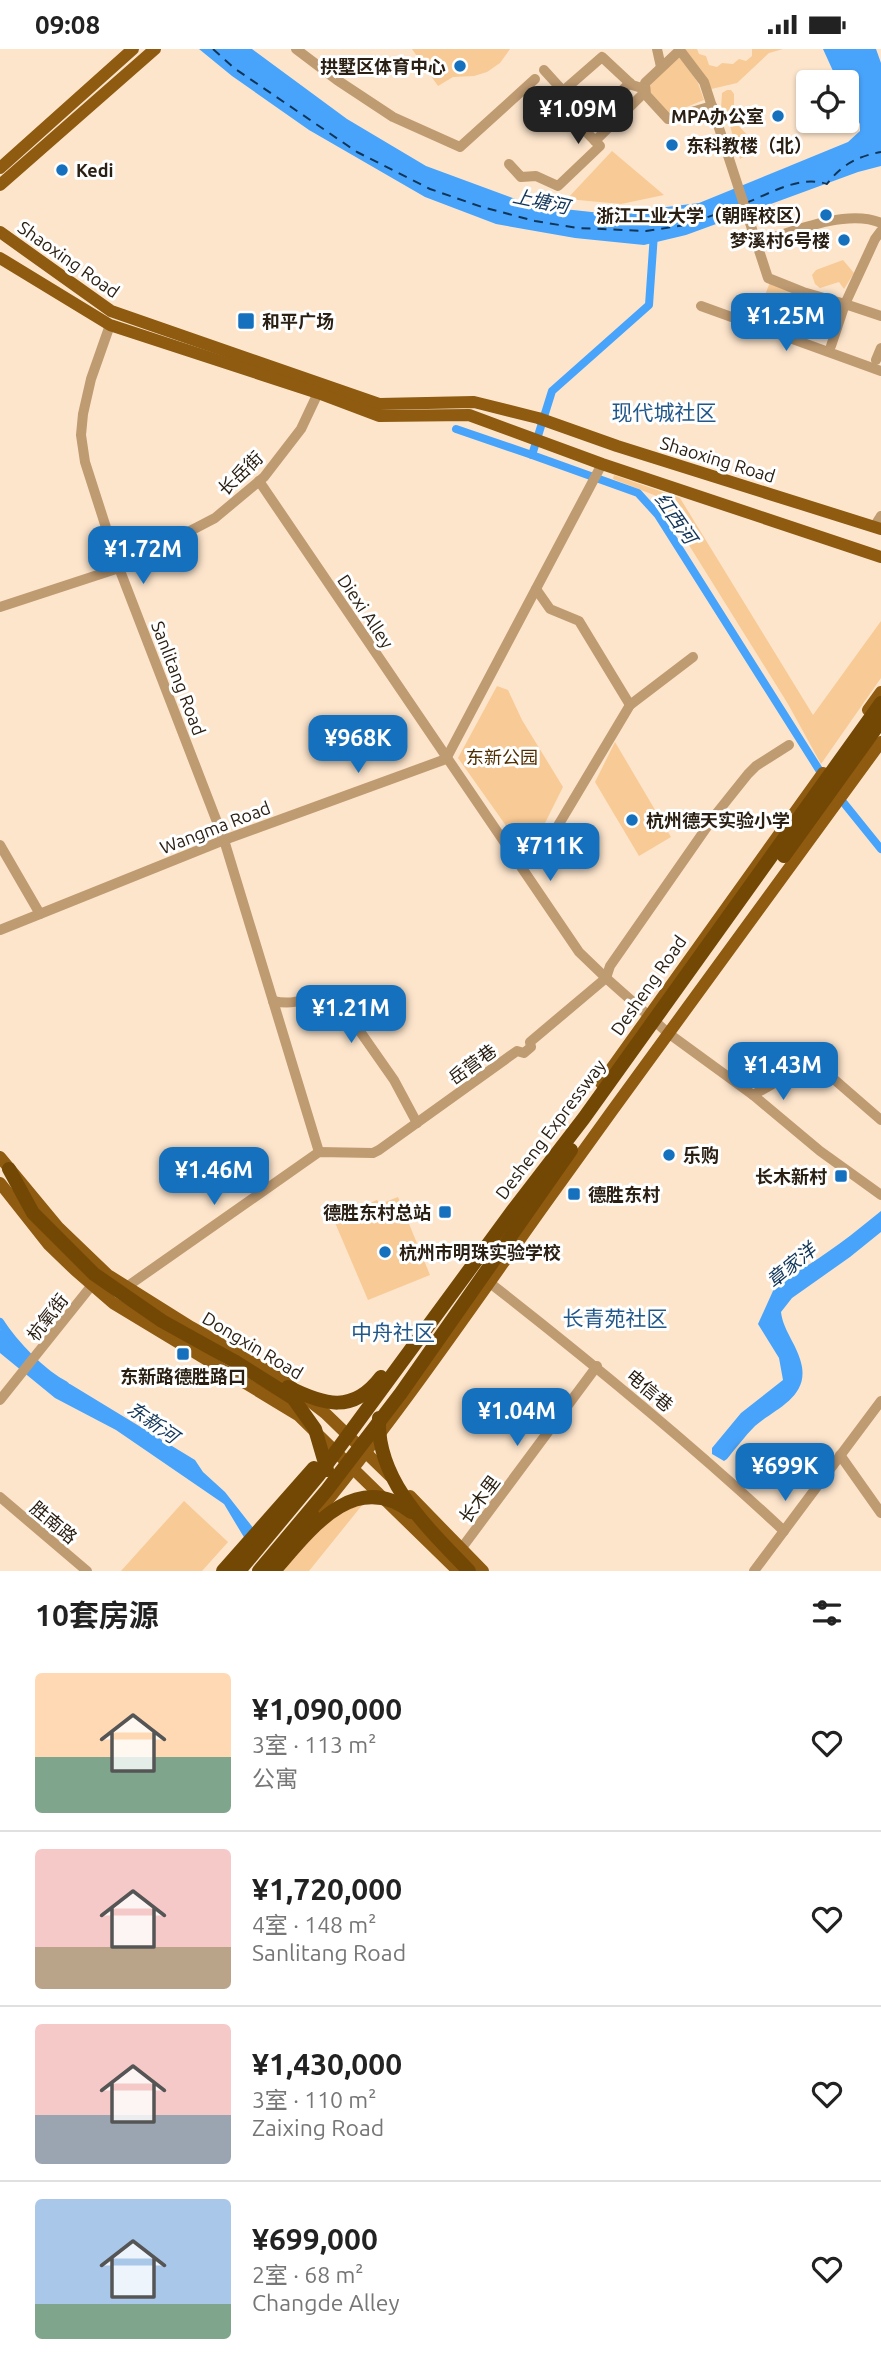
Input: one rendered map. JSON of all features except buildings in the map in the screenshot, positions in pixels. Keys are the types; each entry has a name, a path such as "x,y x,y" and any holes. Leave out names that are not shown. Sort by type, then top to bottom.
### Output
{"highway":[{"name":"Desheng Expressway","path":"257,1570 318,1476 584,1118 881,703"},
{"name":"Desheng Expressway","path":"257,1570 335,1480 401,1393 548,1182 881,721"},
{"path":"4,1163 33,1213 74,1256 126,1298 270,1382 293,1398 305,1412 315,1429 325,1457 325,1485 296,1545"},
{"path":"270,1382 287,1386 320,1402 344,1402 372,1389 494,1225 514,1209"},
{"path":"398,1357 378,1421 381,1444 388,1467 400,1490 423,1522"},
{"path":"223,1571 318,1465 340,1455"},
{"path":"257,1570 296,1545 332,1510 366,1497 392,1501 408,1509 469,1571"}],"main road":[{"path":"0,168 133,49"},
{"path":"0,185 152,52"},
{"name":"Shaoxing Road","path":"0,232 111,310 379,404 474,401 543,419 617,446 879,524"},
{"name":"Shaoxing Road","path":"0,258 110,325 318,393 379,416 469,415 536,441 597,473 881,557"},
{"name":"Desheng Road","path":"257,1570 264,1547 340,1455 407,1366 522,1195 649,1014 881,692"},
{"path":"257,1570 355,1468 416,1388 668,1033 881,741"},
{"name":"Dongxin Road","path":"4,1163 58,1227 108,1275 125,1288 276,1375 325,1413 367,1451 483,1571"},
{"name":"Dongxin Road","path":"0,1182 49,1245 113,1303 298,1415 458,1571"}],"street":[{"path":"296,49 393,117 460,147 535,79"},
{"path":"657,49 661,67"},
{"path":"595,141 645,90 645,83 679,50 704,82 768,278 803,292 881,316"},
{"path":"544,70 563,91 599,53 630,83 645,90 668,120 712,106"},
{"path":"582,128 630,83"},
{"path":"544,122 557,110 559,87"},
{"path":"509,164 521,177 536,176 558,186 600,146 559,104"},
{"path":"757,243 809,226 868,217 881,223"},
{"path":"831,346 845,304 874,239 881,231"},
{"path":"701,306 881,371"},
{"name":"Sanlitang Road","path":"110,325 91,379 83,414 81,435 85,462 119,568 224,840 319,1152"},
{"path":"876,361 881,348"},
{"name":"长岳街","path":"0,607 119,568 215,518 259,481 301,429 318,393"},
{"path":"446,759 597,473"},
{"name":"Diexi Alley","path":"259,481 579,952 668,1033 753,1095 759,1103 820,1151 881,1195"},
{"path":"536,589 550,609 579,621 630,705"},
{"path":"514,858 552,834 630,705 693,657"},
{"name":"岳营巷","path":"319,1152 373,1153 517,1051 524,1053 531,1047 530,1042 606,978 610,967 724,804 756,766 789,745"},
{"name":"Wangma Road","path":"0,930 224,840 446,759"},
{"path":"0,845 40,914"},
{"path":"273,1001 299,1003 331,990 394,1080 417,1123"},
{"path":"753,1095 813,1061 881,1120"},
{"path":"125,1288 319,1152"},
{"name":"电信巷","path":"489,1283 597,1366 682,1438 784,1531"},
{"name":"杭氧街","path":"0,1400 92,1285"},
{"name":"长木里","path":"461,1549 597,1366"},
{"path":"754,1571 881,1401"},
{"path":"840,1455 881,1513"},
{"name":"胜南路","path":"0,1497 87,1571"}],"green space":[{"name":"拱墅区体育中心","path":"412,49 510,49 500,63 487,72 453,77 438,86"},
{"path":"679,49 697,49 699,54 706,56 709,65 717,67 722,63 733,64 739,59 746,61 752,56 752,49 783,49 769,53 737,83 707,90"},
{"path":"680,56 698,83 704,100 669,114 649,93 651,83"},
{"path":"727,90 734,94 734,109 727,113 759,148 740,159 726,113 721,109 722,93"},
{"path":"612,151 664,195 621,204 567,199"},
{"path":"843,260 854,273 844,289 839,282 820,288 815,284 812,275 816,270"},
{"path":"770,282 805,295 792,330 757,316"},
{"path":"614,475 680,498 813,715 881,621 881,678 821,764 788,704 659,497 613,479"},
{"name":"东新公园","path":"497,686 508,690 522,720 563,787 544,825 519,844 458,758"},
{"path":"615,742 671,837 639,856 595,782"},
{"path":"398,1197 430,1275 368,1300 333,1218 377,1200 380,1204"},
{"path":"184,1501 228,1542 202,1571 121,1571"},
{"path":"363,1504 309,1571 283,1571 328,1523"}],"water":[{"path":"199,49 252,49 347,119 426,166 526,203 610,214 699,203 848,142 860,131 859,70 833,70 823,49 876,49 881,63 881,166 686,235 644,245 575,238 496,224 425,197 309,130 232,76"},
{"path":"881,1211 881,1232 792,1298 781,1312 802,1367 800,1387 795,1395 755,1426 727,1459 724,1461 712,1454 712,1448 741,1413 783,1380 779,1358 758,1324 777,1282 818,1259"},
{"path":"0,1329 39,1369 70,1384 195,1460 254,1529 245,1539 224,1504 116,1430 55,1398 0,1353"}],"waterway":[{"name":"红西河","path":"654,234 649,305 552,391 532,455 638,493 658,515 823,776"},
{"path":"456,429 532,455"},
{"name":"红西河","path":"839,797 881,849"},
{"name":"东新河","path":"0,1322 29,1357 65,1385"}],"ferry route":[{"path":"213,49 234,68 357,152 430,189 482,207 535,221 578,228 646,231 686,225 741,205"},
{"path":"746,203 796,183 827,184 851,162 881,152"}],"place":[{"name":"拱墅区体育中心","path":"460,66"},
{"name":"MPA办公室","path":"778,116"},
{"name":"东科教楼（北）","path":"672,145"},
{"name":"Kedi","path":"62,170"},
{"name":"浙江工业大学（朝晖校区）","path":"826,215"},
{"name":"梦溪村6号楼","path":"844,240"},
{"name":"和平广场","path":"246,321"},
{"name":"杭州德天实验小学","path":"632,820"},
{"name":"乐购","path":"669,1155"},
{"name":"长木新村","path":"841,1176"},
{"name":"德胜东村","path":"574,1194"},
{"name":"德胜东村总站","path":"445,1212"},
{"name":"杭州市明珠实验学校","path":"385,1252"},
{"name":"东新路德胜路口","path":"183,1354"}],"district":[{"name":"现代城社区","path":"664,412"},
{"name":"长青苑社区","path":"615,1318"},
{"name":"中舟社区","path":"393,1332"}],"water label":[{"name":"上塘河","path":"541,201"},
{"name":"章家洋","path":"791,1265"}]}
